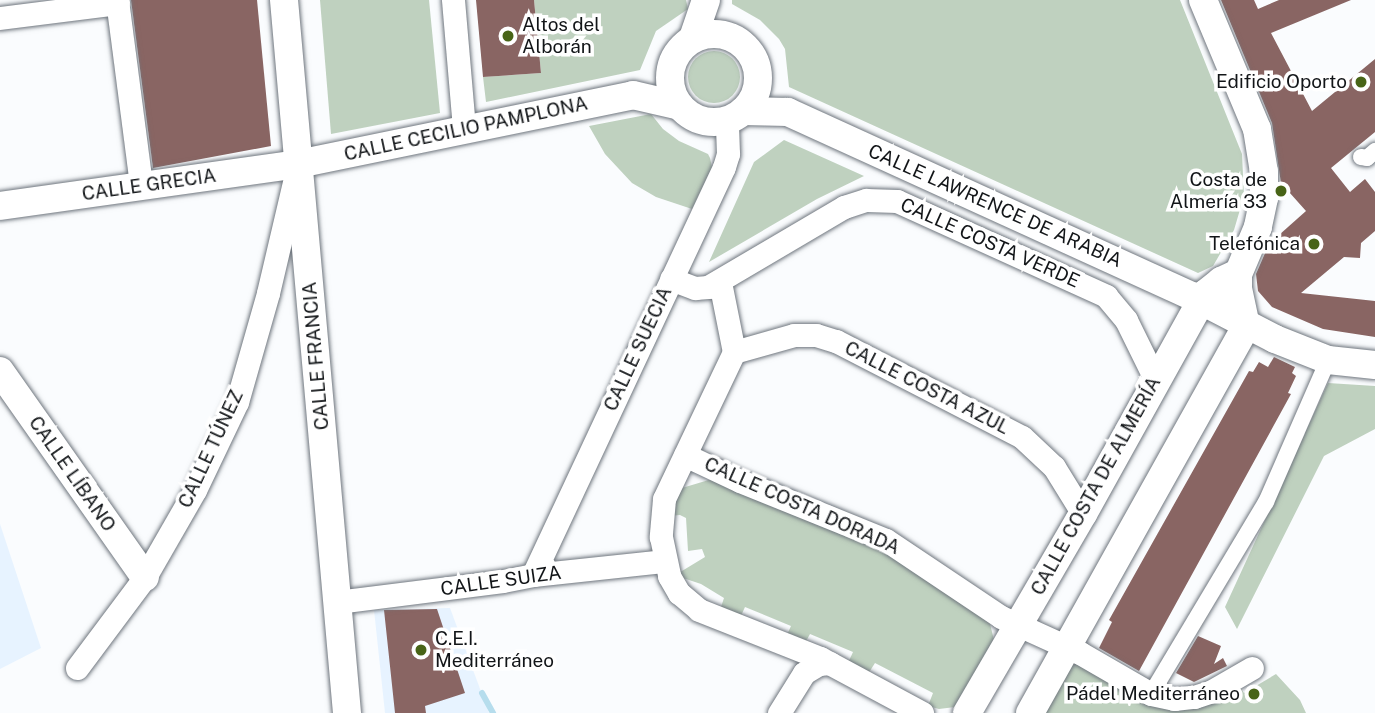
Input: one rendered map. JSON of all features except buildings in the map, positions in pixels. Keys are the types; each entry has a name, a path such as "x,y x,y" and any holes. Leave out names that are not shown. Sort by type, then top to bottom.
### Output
{"street":[{"name":"CALLE FRANCIA","path":"284,0 347,713"},
{"path":"453,0 464,129"},
{"path":"709,0 729,36"},
{"path":"693,38 709,0"},
{"path":"1030,713 1247,326 1238,289 1238,273 1262,212 1263,158 1258,129 1203,0"},
{"path":"0,18 117,2 141,186"},
{"path":"712,33 729,36 749,50 754,59 758,79 753,99 735,116 698,119 680,106 670,86 671,65 682,46 693,38 712,33"},
{"name":"CALLE CECILIO PAMPLONA","path":"633,95 671,65"},
{"name":"CALLE LAWRENCE DE ARABIA","path":"758,79 788,112 1212,306 1247,326 1328,360 1375,365"},
{"name":"CALLE CECILIO PAMPLONA","path":"298,164 633,95 680,106"},
{"name":"CALLE LAWRENCE DE ARABIA","path":"735,116 788,112"},
{"name":"CALLE SUECIA","path":"534,575 724,167 735,116"},
{"name":"CALLE GRECIA","path":"0,206 298,164"},
{"name":"CALLE TÚNEZ","path":"77,668 145,576 195,490 237,402 268,293 298,164"},
{"name":"CALLE COSTA VERDE","path":"671,279 695,288 708,288 844,208 866,200 897,201 1106,296 1126,320 1156,381"},
{"name":"CALLE COSTA DE ALMERÍA","path":"967,713 1083,514 1156,381 1212,306 1216,283 1238,273"},
{"path":"720,282 734,352 685,455 662,511 665,561 672,584 699,610 780,644 785,642 922,713"},
{"name":"CALLE COSTA AZUL","path":"734,352 794,335 816,335 836,341 1022,437 1054,467 1083,514"},
{"path":"1152,694 1266,502 1328,360"},
{"name":"CALLE LÍBANO","path":"0,371 145,576"},
{"name":"CALLE COSTA DORADA","path":"685,455 740,481 886,540 925,563 1001,617 1067,648 1152,694 1174,699 1194,697 1212,691 1252,668"},
{"name":"CALLE SUIZA","path":"337,602 534,575 665,561"},
{"path":"780,644 794,685"},
{"path":"779,713 794,685 811,667 830,663"}],"shaded area":[{"path":"0,524 41,648 0,669"},
{"name":"C.E.I. Mediterráneo","path":"450,608 489,713 385,713 374,610"}],"green space":[{"path":"320,0 429,0 440,113 331,134"},
{"path":"534,0 686,0 688,9 656,31 640,70 486,102 483,77 541,73"},
{"path":"732,0 1180,0 1242,154 1244,196 1234,230 1213,266 1198,273 789,87 785,49 779,39 760,20 732,4"},
{"path":"714,51 724,53 732,59 738,67 738,87 732,95 724,101 714,103 704,101 696,95 690,87 688,77 690,67 696,59 704,53"},
{"path":"651,114 663,129 679,141 708,154 710,158 712,167 692,209 656,197 632,183 605,154 589,126"},
{"path":"784,140 864,176 817,199 709,262 754,162"},
{"path":"1328,383 1375,386 1375,429 1324,456 1237,629 1225,607"},
{"path":"712,479 875,544 989,620 994,640 955,707 939,709 928,706 933,693 875,663 868,674 848,663 853,652 810,634 804,645 786,637 791,626 745,607 740,618 720,610 724,598 701,584 680,577 677,574 705,557 702,549 688,551 686,518 680,515 669,516 682,488"},
{"path":"1074,662 1146,701 1237,683 1244,693 1276,674 1300,700 1306,713 1037,713"}],"waterway":[{"path":"482,693 493,713"}],"place":[{"name":"Altos del Alborán","path":"508,36"},
{"name":"Edificio Oporto","path":"1361,82"},
{"name":"Costa de Almería 33","path":"1281,191"},
{"name":"Telefónica","path":"1314,244"},
{"name":"C.E.I. Mediterráneo","path":"421,650"},
{"name":"Pádel Mediterráneo","path":"1254,694"}]}
